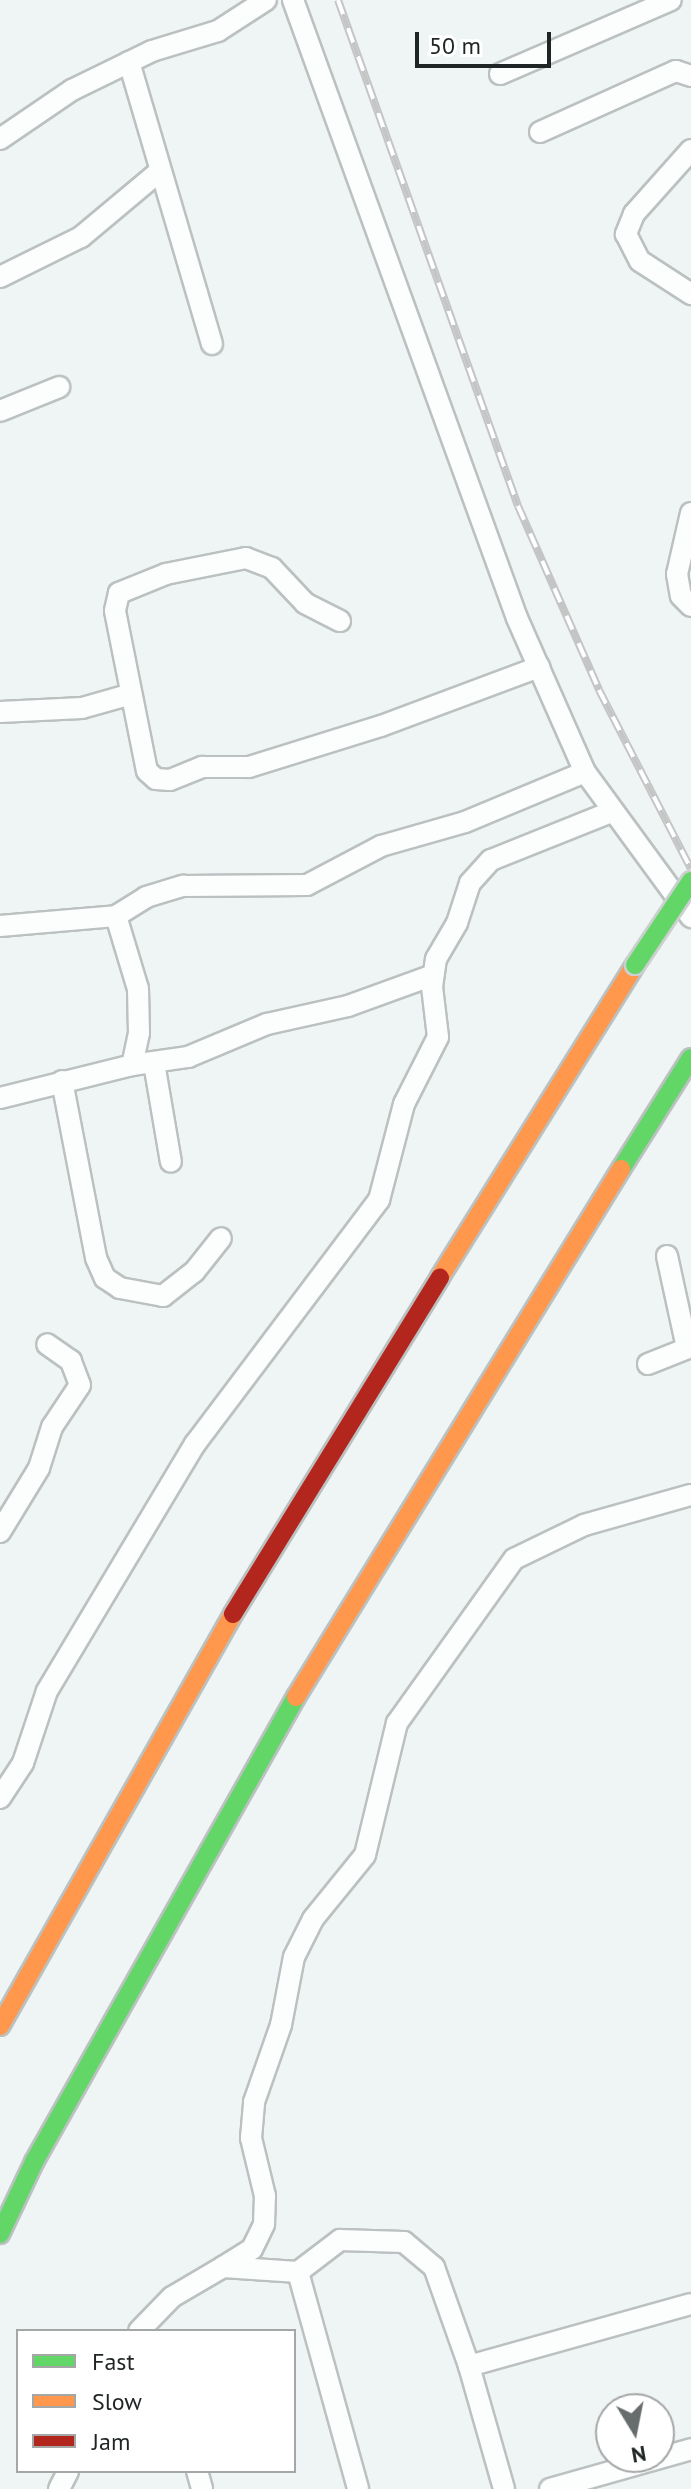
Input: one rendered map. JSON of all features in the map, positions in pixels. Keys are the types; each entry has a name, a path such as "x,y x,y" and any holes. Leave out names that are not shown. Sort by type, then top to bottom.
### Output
{"highway":[{"path":"0,2026 260,1566 635,965 691,881"},
{"path":"0,2234 34,2162 337,1623 691,1058"}],"street":[{"path":"0,139 72,90 129,62 218,31 266,0"},
{"path":"293,0 517,618 585,772 611,812 648,852 691,917"},
{"path":"500,74 671,0"},
{"path":"129,62 160,171 180,222 212,344"},
{"path":"540,132 676,71 691,76"},
{"path":"691,150 634,214 626,234 640,261 691,294"},
{"path":"0,277 81,237 160,171"},
{"path":"0,411 59,387"},
{"path":"691,513 677,574 681,596 691,606"},
{"path":"340,621 305,603 262,561 227,559 166,574 116,597 147,771 156,779 170,780 202,767 249,767 381,726 539,667"},
{"path":"0,712 82,708 131,694"},
{"path":"0,926 116,916 146,897 183,886 307,885 381,846 465,822 585,772"},
{"path":"0,1798 23,1763 47,1691 195,1444 379,1200 408,1093 438,1037 433,975 481,867 611,812"},
{"path":"116,916 138,989 139,1033 132,1065"},
{"path":"0,1098 132,1065 188,1057 267,1024 391,994 433,975"},
{"path":"154,1063 171,1162"},
{"path":"62,1081 96,1258 105,1278 120,1288 163,1296 194,1272 221,1238"},
{"path":"648,1364 689,1348 667,1256"},
{"path":"0,1532 39,1468 52,1427 80,1385 71,1361 47,1344"},
{"path":"155,2323 172,2297 252,2249 264,2224 265,2196 251,2138 254,2102 281,2025 294,1957 313,1919 365,1855 397,1723 514,1559 584,1525 691,1495"},
{"path":"223,2267 298,2272 340,2240 404,2242 434,2267 469,2366 504,2489"},
{"path":"298,2272 358,2489"},
{"path":"469,2366 691,2304"},
{"path":"550,2489 691,2449"}],"railway":[{"path":"338,0 518,506 599,690 691,869"}],"traffic: fast":[{"path":"635,965 691,881"},
{"path":"621,1169 691,1058"},
{"path":"0,2234 34,2162 296,1697"}],"traffic: slow":[{"path":"440,1277 635,965"},
{"path":"296,1697 621,1169"},
{"path":"0,2026 233,1614"}],"traffic: jam":[{"path":"233,1614 440,1277"}]}
